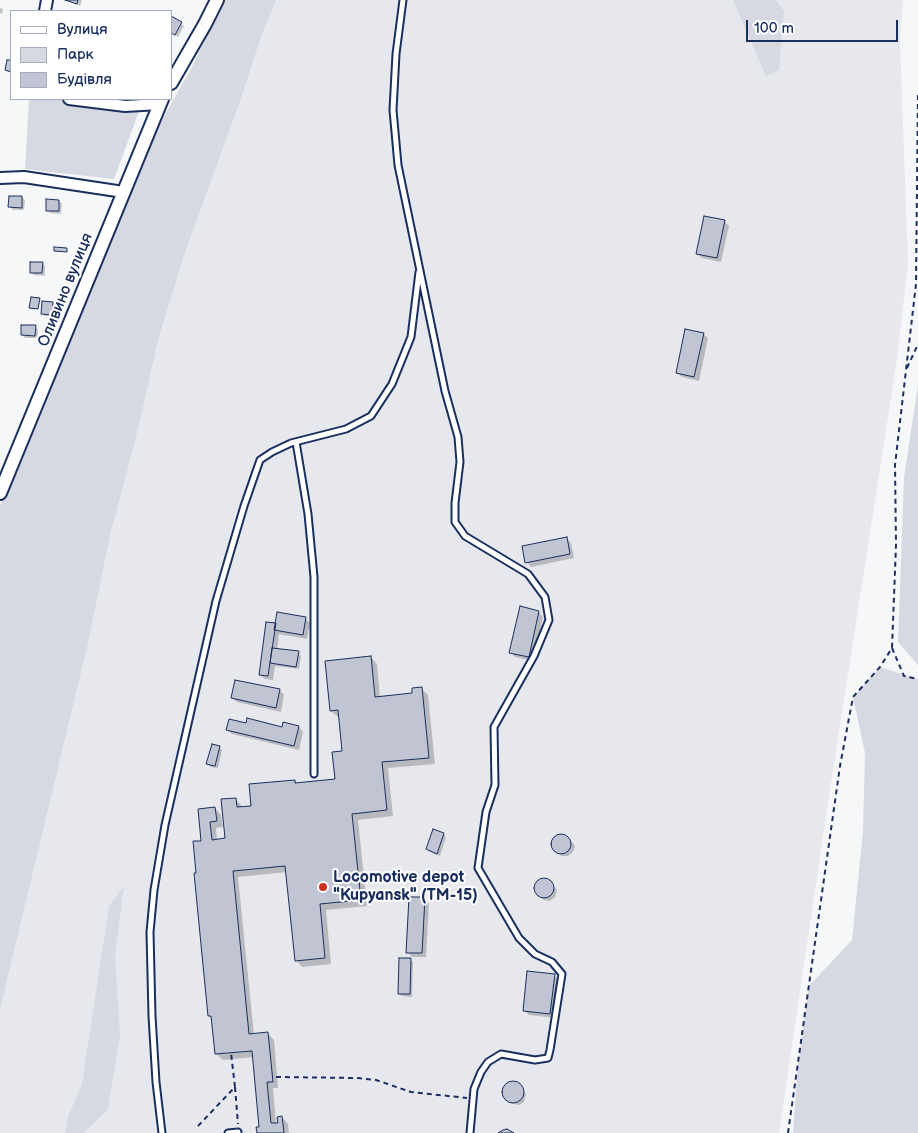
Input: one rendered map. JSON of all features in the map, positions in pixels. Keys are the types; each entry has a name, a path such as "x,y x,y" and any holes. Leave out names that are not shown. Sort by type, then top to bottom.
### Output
{"street":[{"path":"172,81 217,0"},
{"path":"77,100 125,106 161,101"},
{"name":"Оливино вулиця","path":"0,492 3,475 161,101"},
{"path":"0,178 24,177 122,193"}],"lane":[{"path":"403,0 396,54 392,110 398,164 445,391 458,437 460,462 455,503 455,522 464,536 528,574 544,597 549,620 534,656 494,727 495,785 486,812 478,868 519,938 535,954 552,962 562,974 548,1058 535,1060 502,1054 488,1062 481,1072 474,1089 470,1133"},
{"path":"162,1133 156,1082 153,1025 150,932 154,890 165,825 216,601 244,506 260,460 272,452 296,442 346,429 371,416 392,384 411,337 419,266"},
{"path":"296,442 308,514 314,577 314,774"},
{"path":"228,1133 238,1132"}],"path":[{"path":"918,92 916,284 895,465 896,545 892,648 904,676 918,680"},
{"path":"906,370 918,344"},
{"path":"788,1133 840,766 853,697 880,667 892,648"},
{"path":"231,1053 238,1132"},
{"path":"276,1077 374,1080 411,1092 472,1099"},
{"path":"198,1126 234,1087"}],"shaded area":[{"path":"269,0 903,0 900,39 908,263 897,359 779,1133 0,1133 0,983 151,348"}],"green space":[{"path":"224,0 276,0 261,37 239,104 184,255 158,340 137,433 110,535 88,643 0,1009 0,506 142,160 159,125 191,69"},
{"path":"733,0 776,0 784,11 779,70 766,76"},
{"path":"29,100 89,100 140,109 114,179 25,169"},
{"path":"918,384 918,665 898,642 904,478"},
{"path":"880,667 918,679 918,1133 793,1133 798,1064 809,986 852,940 863,831 865,753 853,697"},
{"path":"124,886 115,954 120,1036 108,1109 84,1133 66,1133 68,1117 82,1084 109,906"}],"building":[{"path":"65,0 78,0 77,4"},
{"path":"172,17 182,22 175,35 172,34"},
{"path":"7,60 10,60 10,72 5,70"},
{"path":"9,196 22,196 22,208 8,207"},
{"path":"46,199 59,200 59,211 46,211"},
{"path":"704,216 725,220 717,258 696,254"},
{"path":"54,247 67,248 67,252 54,251"},
{"path":"30,262 43,262 42,273 30,273"},
{"path":"31,297 40,298 38,309 29,308"},
{"path":"42,301 53,302 52,315 41,314"},
{"path":"21,325 36,325 35,336 21,335"},
{"path":"685,329 704,333 694,377 676,373"},
{"path":"567,537 570,554 525,563 522,546"},
{"path":"520,606 539,611 529,657 509,653"},
{"path":"277,612 306,617 303,635 274,630"},
{"path":"266,622 276,623 268,676 259,675"},
{"path":"272,648 299,651 296,667 270,663"},
{"name":"Locomotive depot \"Kupyansk\" (TM-15)","path":"371,656 375,697 412,693 412,688 422,687 429,758 382,762 387,810 352,814 361,900 320,904 325,958 295,961 285,866 233,871 249,1034 268,1032 273,1082 267,1082 271,1123 278,1123 277,1117 282,1116 284,1133 257,1133 256,1127 259,1127 252,1051 215,1054 211,1016 208,1016 194,873 196,873 193,841 201,841 198,809 215,807 217,821 210,822 212,840 225,838 221,799 236,798 237,807 251,806 249,784 295,780 295,783 335,779 332,752 342,751 338,710 330,711 325,661"},
{"path":"235,680 280,689 276,708 231,698"},
{"path":"247,718 282,727 283,722 299,726 294,746 226,730 229,719 246,723"},
{"path":"212,744 220,746 215,766 206,764"},
{"path":"433,829 444,833 437,854 426,849"},
{"path":"557,834 565,834 571,840 571,848 565,854 557,854 551,848 551,840"},
{"path":"540,878 548,878 554,884 554,892 548,898 540,898 534,892 534,884"},
{"path":"409,897 425,897 422,953 406,953"},
{"path":"399,958 411,958 410,994 398,994"},
{"path":"527,971 555,974 550,1014 523,1011"},
{"path":"513,1081 521,1084 524,1092 521,1100 513,1103 505,1100 502,1092 505,1084"},
{"path":"507,1129 514,1133 498,1133 503,1130"}],"place":[{"name":"Locomotive depot \"Kupyansk\" (TM-15)","path":"323,887"}]}
